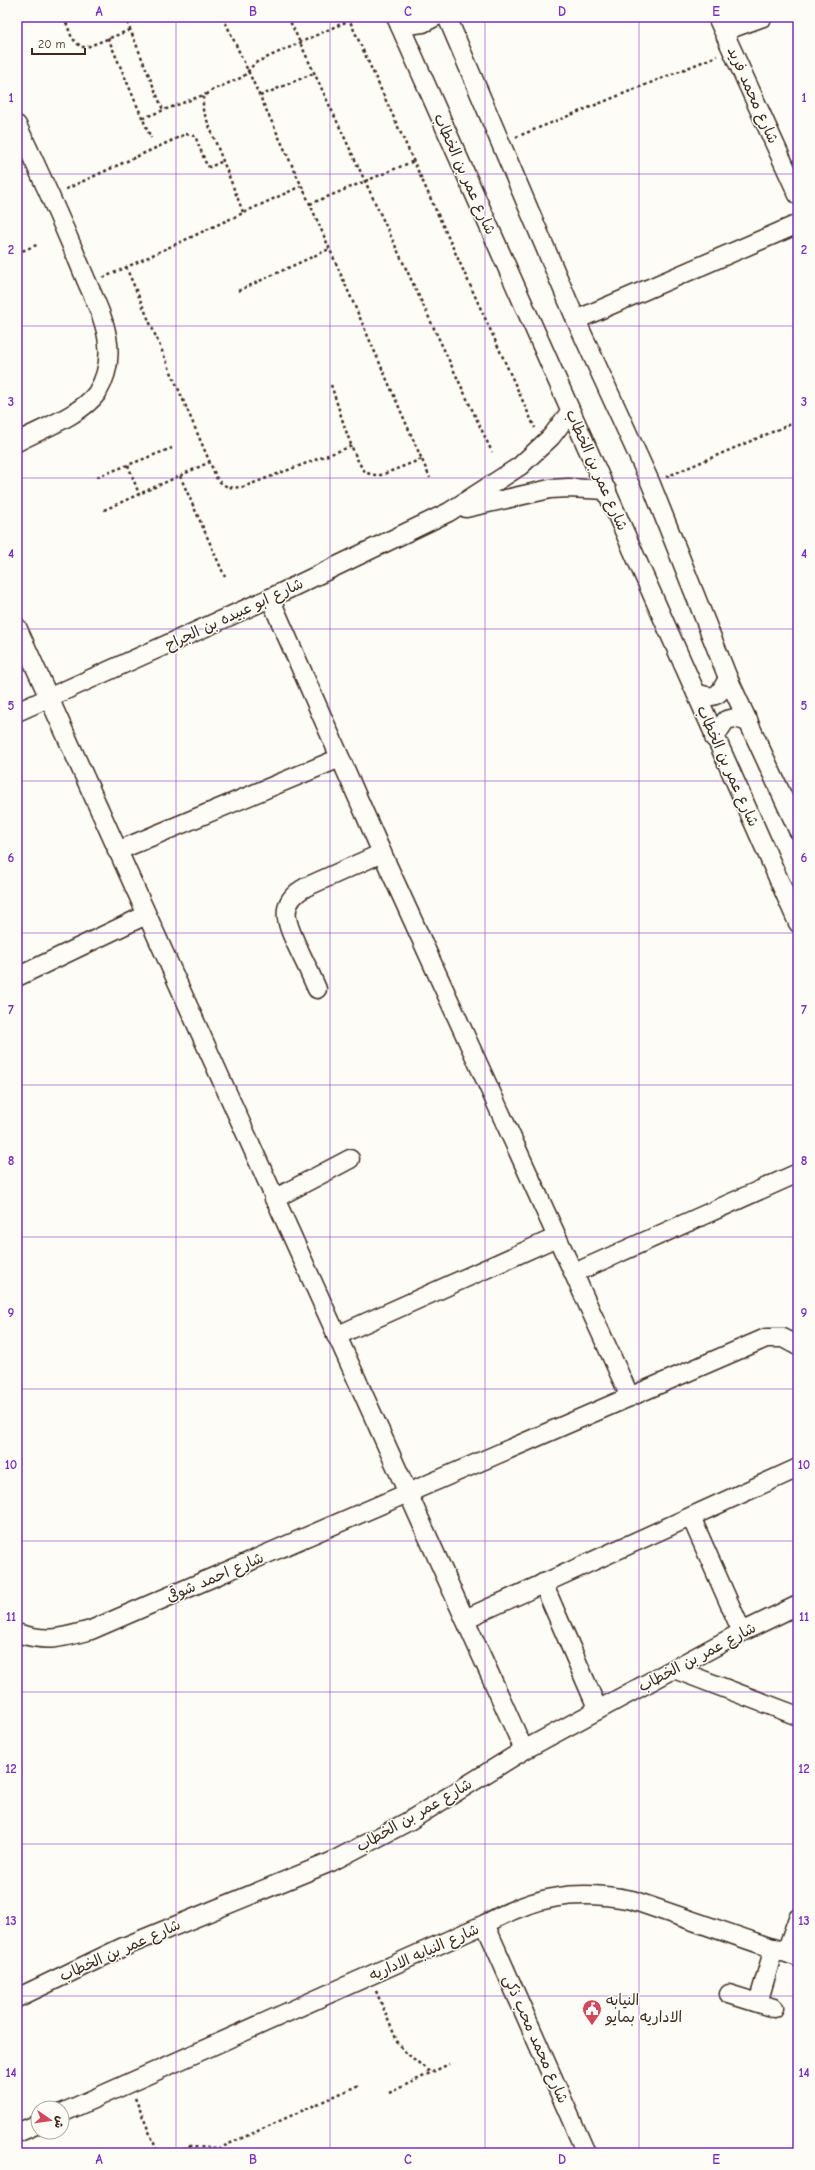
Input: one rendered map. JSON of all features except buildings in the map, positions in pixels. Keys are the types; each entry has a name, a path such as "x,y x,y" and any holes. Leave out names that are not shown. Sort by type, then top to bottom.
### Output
{"street":[{"path":"398,22 419,24 435,17"},
{"path":"447,17 576,320 651,484 728,678 798,830"},
{"path":"720,24 763,17"},
{"name":"شارع عمر بن الخطاب","path":"398,22 570,412 607,490 696,693 714,738 798,923"},
{"name":"شارع محمد فريد","path":"720,24 798,195"},
{"path":"17,125 51,196 104,325 108,342 109,362 104,379 96,394 76,412 17,442"},
{"path":"576,320 798,224"},
{"name":"شارع ابو عبيده بن الجراح","path":"17,712 270,598 449,512 520,466 543,445 570,412"},
{"name":"شارع ابو عبيده بن الجراح","path":"449,512 550,489 607,490"},
{"path":"270,598 382,853 630,1397"},
{"path":"17,627 524,1750"},
{"path":"696,693 706,696 717,695 722,691 728,678"},
{"path":"714,738 726,720 735,718 749,722"},
{"path":"117,851 340,758"},
{"path":"317,988 287,924 287,909 289,902 293,896 306,887 382,853"},
{"path":"17,977 146,915"},
{"path":"274,1199 350,1159"},
{"path":"574,1273 798,1173"},
{"path":"336,1336 557,1237"},
{"name":"شارع احمد شوقى","path":"17,1633 34,1638 57,1640 92,1630 766,1338 783,1338 798,1346"},
{"path":"465,1619 798,1468"},
{"path":"691,1517 742,1632"},
{"path":"543,1583 598,1710"},
{"name":"شارع عمر بن الخطاب","path":"17,1998 121,1948 331,1862 409,1821 524,1750 742,1632 798,1605"},
{"path":"674,1669 798,1716"},
{"name":"شارع النيابه الاداريه","path":"70,2109 370,1976 485,1924 507,1912 531,1902 556,1896 581,1894 607,1895 652,1906 786,1953"},
{"path":"729,1994 766,2006 798,1918"},
{"name":"شارع محمد محب ذكى","path":"485,1924 586,2153"},
{"path":"17,2133 30,2127"}],"path":[{"path":"64,17 72,38 81,47 87,47 130,30"},
{"path":"125,17 163,110"},
{"path":"223,17 302,186 430,478"},
{"path":"288,17 492,452"},
{"path":"143,118 207,94 243,77 256,63 349,19 543,445"},
{"path":"108,38 151,138"},
{"path":"500,143 732,50"},
{"path":"260,96 314,73"},
{"path":"207,94 203,98 203,110 243,212"},
{"path":"51,196 186,134 195,136 207,166 210,167 223,161"},
{"path":"310,204 414,161"},
{"path":"88,285 302,186"},
{"path":"17,249 18,253 39,244"},
{"path":"238,291 329,249"},
{"path":"126,267 217,479 223,486 233,488 243,487 352,446"},
{"path":"331,385 352,446 365,472 375,476 381,475 422,459"},
{"path":"651,484 798,421"},
{"path":"97,477 172,448"},
{"path":"104,510 210,462"},
{"path":"128,465 139,494"},
{"path":"180,476 225,578"},
{"path":"370,1976 397,2041 404,2051 431,2073"},
{"path":"389,2093 449,2064"},
{"path":"178,2153 189,2147 220,2148 359,2085"},
{"path":"136,2100 158,2153"}],"place":[{"name":"النيابه الاداريه بمايو","path":"592,2026"}]}
